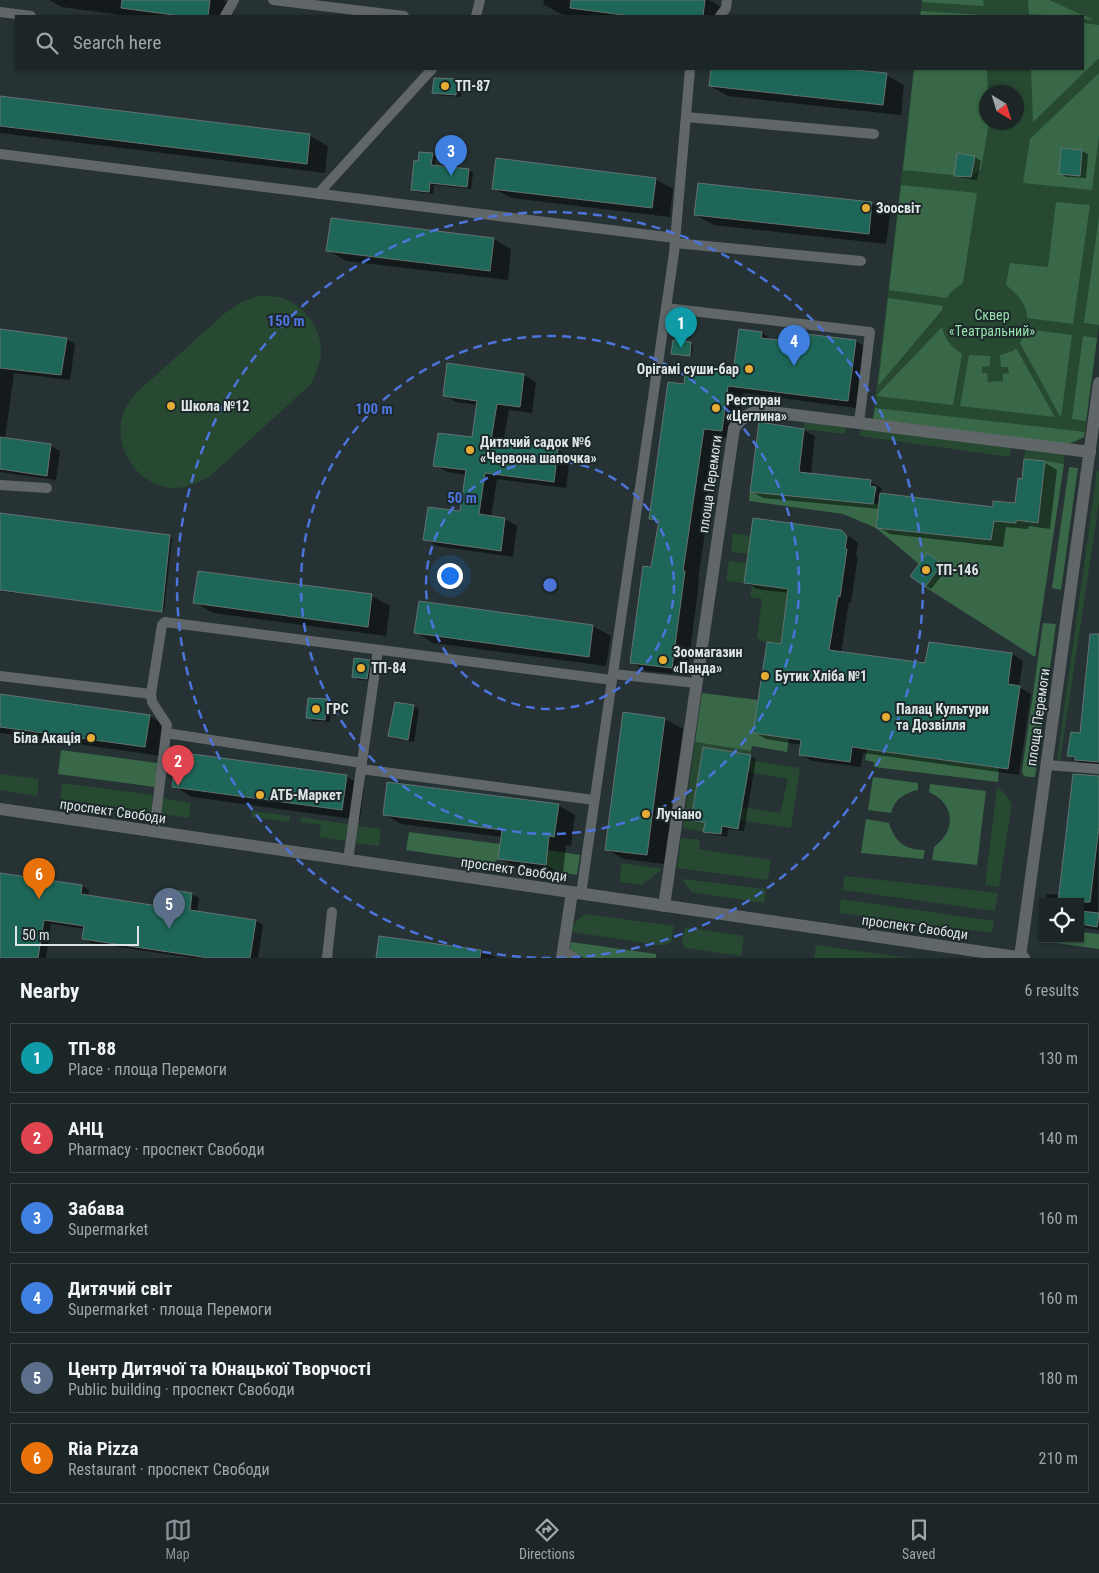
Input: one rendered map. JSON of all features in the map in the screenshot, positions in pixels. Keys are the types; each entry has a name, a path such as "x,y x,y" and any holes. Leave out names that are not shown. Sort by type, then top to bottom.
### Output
{"street":[{"name":"площа Перемоги","path":"1022,958 1047,765 1093,444 1099,383"},
{"name":"площа Перемоги","path":"664,906 734,428 739,421 751,412 763,411 859,423 1093,444"},
{"name":"проспект Свободи","path":"0,809 664,906 967,954 1022,958"},
{"path":"562,954 576,893"}],"lane":[{"path":"273,0 396,15"},
{"path":"476,15 480,0"},
{"path":"721,15 726,8 727,0"},
{"path":"226,15 233,1"},
{"path":"0,12 23,15"},
{"path":"318,194 431,70"},
{"path":"576,893 594,800 666,308 675,241 690,70"},
{"path":"686,116 874,134"},
{"path":"0,154 675,241 861,261"},
{"path":"666,308 870,332 859,423"},
{"path":"0,485 47,488"},
{"path":"154,832 167,725 152,702 151,694 162,625 165,622 378,650 612,677 696,684"},
{"path":"348,860 378,650"},
{"path":"0,676 151,694"},
{"path":"166,733 362,766 594,800"},
{"path":"1047,765 1099,769"},
{"path":"327,958 332,912"},
{"path":"562,954 575,958"}],"green space":[{"name":"Сквер «Театральний»","path":"922,0 1099,0 1099,326 1085,432 1084,437 1077,441 873,419 914,70 1084,70 1084,15 920,15"},
{"path":"922,0 983,0 984,6 922,2"},
{"path":"1028,0 1049,0 1083,15 1042,15 1029,14"},
{"path":"921,11 984,15 920,15"},
{"path":"1084,16 1094,20 1084,19"},
{"path":"1084,23 1099,25 1099,58 1033,122 1031,70 1084,70"},
{"path":"914,70 987,70 988,85 979,85 979,130 988,130 981,169 971,177 903,170"},
{"path":"1099,73 1099,137 1092,190 1023,183 1030,139"},
{"path":"901,185 977,193 963,283 950,293 947,298 889,290"},
{"path":"1056,202 1090,205 1073,324 1027,318 1023,303 1006,285 1010,263 1048,267"},
{"path":"1099,217 1099,325 1084,323"},
{"path":"259,296 279,297 295,304 309,317 314,325 318,333 321,355 311,384 209,477 177,488 163,486 150,481 139,473 130,462 124,450 121,437 121,423 127,406 135,394 225,313 241,302"},
{"path":"888,298 943,306 942,310 878,386"},
{"path":"942,327 949,343 962,354 953,405 876,396"},
{"path":"1026,329 1072,335 1061,418 1020,343"},
{"path":"1083,336 1097,338 1086,421 1072,419"},
{"path":"1016,348 1055,417 960,406 969,355 990,356 990,366 982,367 982,373 987,373 988,382 1003,381 1003,374 1009,373 1008,367 1001,367 1000,355 1013,351"},
{"path":"875,408 1085,432 1084,437 1069,444 873,419"},
{"path":"804,421 846,426 845,434 804,429"},
{"path":"861,428 1011,448 1010,457 860,436"},
{"path":"1025,449 1065,454 1064,464 1024,459"},
{"path":"1045,461 1064,464 1035,657 925,587 942,564 927,553 919,564 876,528 843,514 749,501 750,492 879,504 877,528 991,540 994,521 1038,522"},
{"path":"1069,467 1078,468 1061,590 1052,588"},
{"path":"1097,470 1099,471 1099,503 1060,761 1057,761"},
{"path":"733,533 751,536 748,554 731,552"},
{"path":"729,561 747,563 744,583 726,581"},
{"path":"752,584 788,589 781,644 761,641 757,637 762,599 750,597"},
{"path":"1043,623 1056,624 1035,777 1029,777 1024,776 1022,771"},
{"path":"702,693 758,700 754,733 789,738 787,752 752,746 751,751 695,742"},
{"path":"695,742 751,751 750,755 703,747 691,820 705,823 703,832 683,828"},
{"path":"867,749 999,768 998,782 874,767 874,762 865,760"},
{"path":"61,750 157,763 155,787 58,774"},
{"path":"750,760 800,768 791,828 740,820 742,807 780,813 788,779 747,772"},
{"path":"0,774 39,779 37,796 0,790"},
{"path":"873,777 918,783 918,790 901,797 891,813 868,810"},
{"path":"62,783 153,795 151,812 60,799"},
{"path":"930,784 986,791 977,865 932,860 934,847 947,833 950,818 944,803 929,792"},
{"path":"997,787 1012,804 999,887 985,885"},
{"path":"162,798 191,803 189,818 161,814"},
{"path":"252,811 290,816 289,822 251,817"},
{"path":"301,817 348,824 345,841 319,837 321,825 300,822"},
{"path":"866,819 889,823 894,835 902,844 918,850 925,850 923,859 861,853"},
{"path":"358,826 381,829 379,846 356,843"},
{"path":"409,832 500,844 498,859 494,863 406,850"},
{"path":"681,838 700,840 699,849 771,860 768,880 677,868"},
{"path":"548,850 580,855 577,875 558,872 546,865"},
{"path":"621,863 663,869 642,885 620,882"},
{"path":"845,876 998,893 995,911 842,890"},
{"path":"682,879 766,889 764,903 691,892"},
{"path":"841,899 994,921 992,933 839,913"},
{"path":"586,914 674,926 671,942 666,945 658,945 572,932 576,921"},
{"path":"685,927 744,936 741,956 686,948 682,943"},
{"path":"1084,932 1099,934 1099,949 1056,943 1084,943"},
{"path":"571,942 656,954 656,958 584,958 570,949"},
{"path":"816,945 909,958 814,958"}],"building":[{"path":"122,0 210,0 208,15 174,15 121,8"},
{"path":"571,0 705,0 703,15 623,15 570,8"},
{"path":"711,70 855,70 887,73 883,105 709,86"},
{"name":"ТП-87","path":"434,78 457,79 456,95 432,93"},
{"path":"0,96 310,134 307,164 0,126"},
{"path":"1061,148 1082,150 1080,176 1059,174"},
{"path":"419,152 433,153 431,165 469,169 467,187 430,183 429,192 411,190 414,160 418,161"},
{"path":"957,153 975,156 971,177 954,176"},
{"path":"496,158 656,178 652,208 492,189"},
{"path":"698,183 872,202 869,234 694,215"},
{"path":"331,218 494,238 490,271 326,251"},
{"path":"0,329 67,338 61,375 0,368"},
{"path":"739,329 762,332 761,338 805,343 806,334 856,340 848,401 728,386 722,431 704,429 683,571 685,571 672,668 630,663 643,566 651,567 659,520 649,519 668,382 684,384 686,367 733,373"},
{"path":"673,340 691,342 690,356 671,354"},
{"path":"447,363 524,374 520,407 497,404 491,440 558,449 554,482 485,473 479,514 505,518 501,551 423,540 428,507 460,511 466,470 433,466 438,433 472,437 477,401 443,396"},
{"path":"759,422 804,429 799,472 871,480 870,486 876,487 873,504 750,492"},
{"path":"0,437 51,444 47,476 0,469"},
{"path":"1024,459 1045,461 1038,523 1016,520 1016,523 994,521 991,540 876,528 880,493 993,507 993,501 1015,503 1018,478 1022,479"},
{"path":"0,513 170,535 162,612 0,590"},
{"name":"Палац Культури та Дозвілля","path":"753,518 841,530 847,536 840,597 838,596 829,650 925,663 929,642 1012,653 1008,684 1020,686 1008,769 852,747 850,762 799,755 801,740 753,733 767,642 781,644 788,589 744,583"},
{"name":"ТП-146","path":"927,553 942,564 925,587 910,576"},
{"path":"198,571 372,594 368,627 193,603"},
{"path":"419,601 593,625 589,657 414,633"},
{"path":"1090,634 1099,634 1099,762 1075,760 1075,757 1067,756 1071,732 1080,733"},
{"name":"ТП-84","path":"354,658 370,660 367,679 352,677"},
{"path":"0,694 150,715 145,747 0,727"},
{"name":"ГРС","path":"308,698 327,699 325,720 306,718"},
{"path":"395,702 414,705 408,740 388,736"},
{"path":"623,712 665,718 647,855 605,850"},
{"path":"703,747 751,755 738,829 722,826 721,834 703,832 705,823 691,820"},
{"path":"177,752 347,775 342,810 172,787"},
{"path":"1073,774 1099,776 1099,826 1090,902 1084,902 1084,898 1058,898"},
{"path":"387,782 559,804 554,837 549,836 546,865 498,859 502,830 383,815"},
{"path":"0,873 82,885 81,894 164,907 167,889 192,893 190,910 256,920 250,958 209,958 82,939 84,926 44,920 38,958 0,958"},
{"path":"1084,911 1099,913 1097,927 1084,925"},
{"path":"379,936 481,950 480,958 376,958"}],"place":[{"name":"ТП-87","path":"445,86"},
{"name":"Забава","path":"451,176"},
{"name":"Зоосвіт","path":"866,208"},
{"name":"ТП-88","path":"681,348"},
{"name":"Дитячий світ","path":"794,366"},
{"name":"Орігамі суши-бар","path":"749,369"},
{"name":"Школа №12","path":"171,406"},
{"name":"Ресторан «Цеглина»","path":"716,408"},
{"name":"Дитячий садок №6 «Червона шапочка»","path":"470,450"},
{"name":"ТП-146","path":"926,570"},
{"name":"Зоомагазин «Панда»","path":"663,660"},
{"name":"ТП-84","path":"361,668"},
{"name":"Бутик Хліба №1","path":"765,676"},
{"name":"ГРС","path":"316,709"},
{"name":"Палац Культури та Дозвілля","path":"886,717"},
{"name":"Біла Акація","path":"91,738"},
{"name":"АНЦ","path":"178,786"},
{"name":"АТБ-Маркет","path":"260,795"},
{"name":"Лучіано","path":"646,814"},
{"name":"Ria Pizza","path":"39,899"},
{"name":"Центр Дитячої та Юнацької Творчості","path":"169,929"}]}
